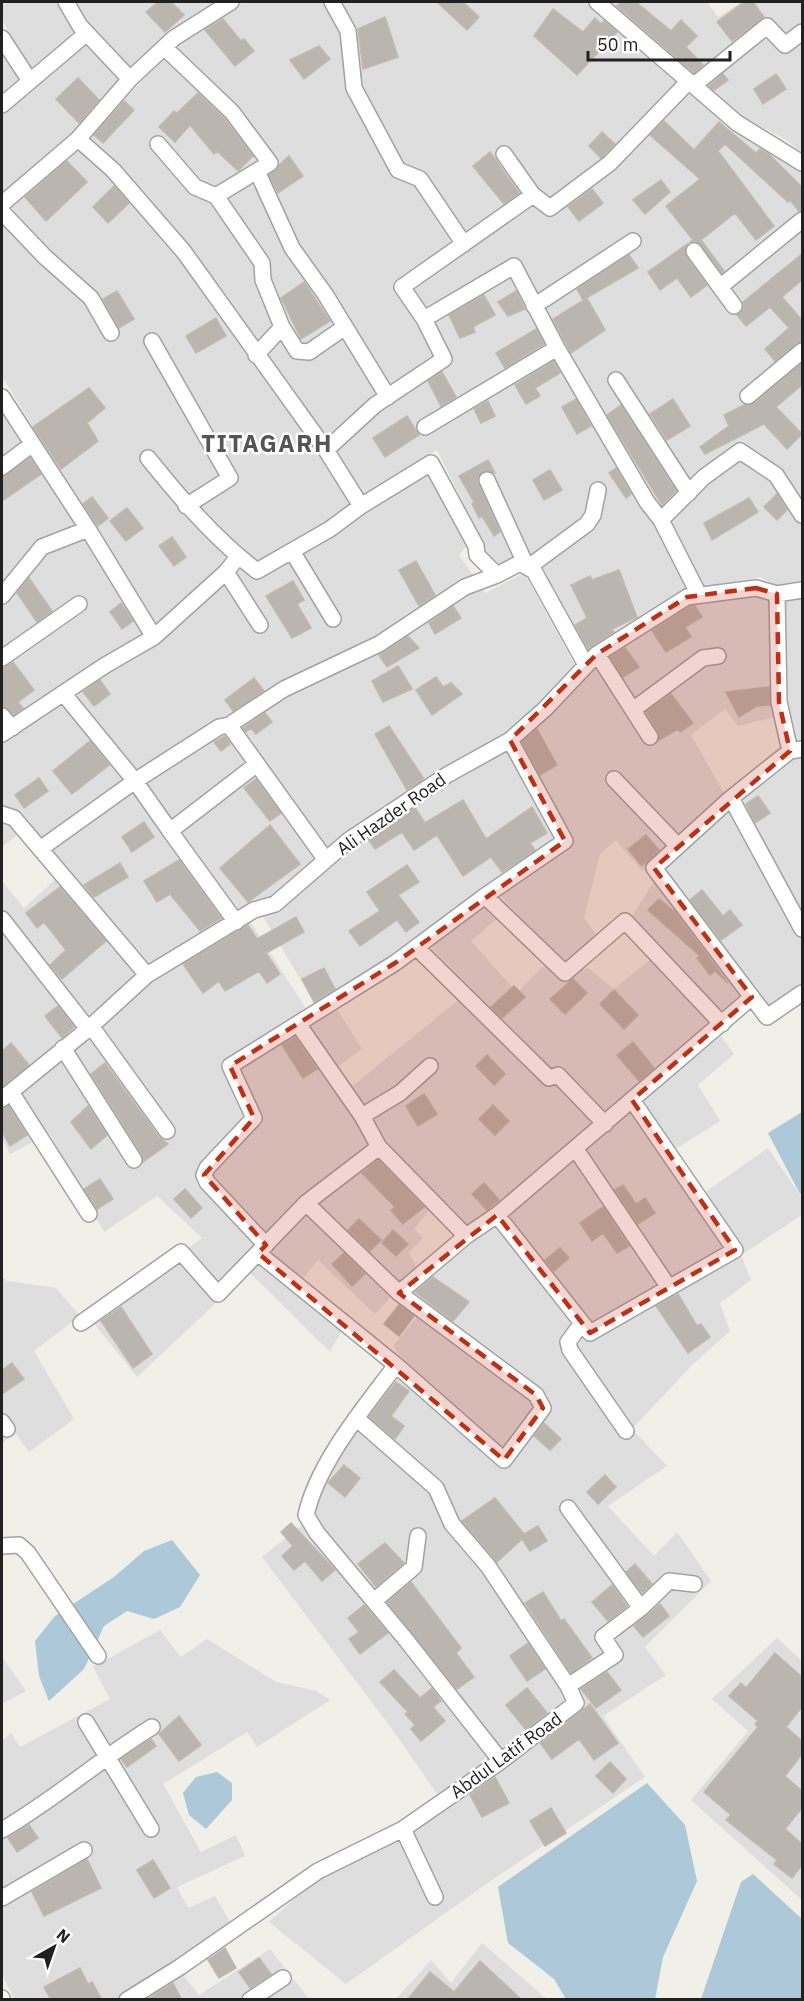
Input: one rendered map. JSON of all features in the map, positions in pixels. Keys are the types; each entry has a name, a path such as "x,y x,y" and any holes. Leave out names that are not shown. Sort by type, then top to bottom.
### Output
{"street":[{"path":"66,2 87,33 130,79"},
{"path":"332,2 348,31 354,88 398,171 420,179 464,244"},
{"path":"597,2 737,123 802,163"},
{"path":"2,183 6,200 78,139 130,79 174,38 226,3"},
{"path":"504,154 533,195 550,208 610,163 691,83 767,26 785,45 802,32"},
{"path":"2,105 87,33"},
{"path":"2,38 30,81"},
{"path":"165,48 232,112 270,163 216,196"},
{"path":"78,139 113,170 184,252 256,356 326,450 361,506"},
{"path":"158,144 195,187 216,196 262,263 263,280 282,327 297,351 309,352 345,327"},
{"path":"257,171 292,248 388,397"},
{"path":"326,450 388,397 444,359 424,319 402,287 533,195"},
{"path":"2,212 45,257 91,298 111,333"},
{"path":"720,287 802,220"},
{"path":"534,306 633,241"},
{"path":"694,251 734,306"},
{"path":"424,319 514,266 557,348 647,502 661,520 699,595"},
{"path":"256,356 282,327"},
{"path":"152,342 230,478 186,506"},
{"path":"425,427 557,348"},
{"path":"748,396 802,351"},
{"path":"616,380 689,493"},
{"path":"2,397 31,445 88,529 154,637"},
{"path":"2,467 31,445"},
{"path":"661,520 689,493 740,451 776,475 802,515"},
{"path":"148,458 186,506 238,557 257,571 330,530 361,506 431,463 476,546 477,555 497,574"},
{"path":"488,480 527,565 586,665"},
{"path":"40,849 135,781 213,730 229,725 284,689 379,644 465,587 527,565 587,524 592,515 598,490"},
{"path":"2,596 42,547 88,529"},
{"path":"292,551 333,619"},
{"path":"2,716 7,731 63,693 154,637 226,572 238,557"},
{"path":"226,572 260,624"},
{"name":"Ali Hazder Road","path":"6,1095 89,1028 147,975 254,910 275,904 349,840 447,775 510,740 545,709 597,654 687,597 756,588 777,594 802,590"},
{"path":"777,594 779,702 796,750 730,798 654,868 767,1017 802,993"},
{"path":"2,658 79,604"},
{"path":"597,654 634,709 650,738"},
{"path":"634,709 703,658 718,656"},
{"path":"63,693 135,781 236,922"},
{"path":"229,725 326,860"},
{"path":"306,1203 399,1293 536,1395 543,1408 504,1460 262,1249 207,1182 204,1175 207,1168 254,1118 230,1066 417,948 484,896 565,841 510,740"},
{"path":"170,831 257,765"},
{"path":"614,779 678,846"},
{"path":"730,798 802,929"},
{"path":"2,814 14,818 147,975"},
{"path":"484,896 565,973 625,921 722,1024"},
{"path":"2,919 167,1131"},
{"path":"417,948 549,1078 558,1075 605,1124"},
{"path":"399,1293 466,1236 497,1215 752,997"},
{"path":"298,1024 362,1116 379,1147 466,1236"},
{"path":"63,1048 134,1160"},
{"path":"362,1116 400,1093 430,1066"},
{"path":"6,1095 89,1214"},
{"path":"497,1215 590,1333 668,1286 735,1250 632,1100"},
{"path":"81,1323 181,1252 218,1294 306,1203 379,1147"},
{"path":"575,1148 668,1286"},
{"path":"582,1323 568,1342 570,1350 626,1431"},
{"path":"396,1365 356,1418 311,1492 306,1515 317,1533 501,1761"},
{"name":"Abdul Latif Road","path":"131,1998 189,1961 318,1871 403,1829 501,1761 576,1703 568,1686 488,1566 453,1524 436,1488 356,1418"},
{"path":"568,1508 641,1608"},
{"path":"374,1601 414,1567 418,1536"},
{"path":"2,1546 19,1545 28,1553 98,1656"},
{"path":"568,1686 615,1655 603,1637 641,1608 669,1581 694,1584"},
{"path":"86,1722 151,1829"},
{"path":"2,1830 28,1815 107,1755 152,1726"},
{"path":"403,1829 435,1897"},
{"path":"2,1898 84,1850"},
{"path":"250,2000 283,1978"}],"highlighted area":[{"path":"756,588 777,594 779,702 790,751 654,868 752,997 632,1100 735,1250 590,1333 497,1215 399,1293 536,1395 543,1408 504,1460 258,1253 266,1245 204,1175 254,1118 230,1066 395,963 565,841 510,740 597,654 687,597"}],"shaded area":[{"path":"2,2 219,2 133,72 88,25 33,72 2,20"},
{"path":"244,2 324,2 342,37 347,90 393,172 418,184 457,242 395,289 436,356 374,398 324,438 120,167 88,138 181,40"},
{"path":"341,2 586,2 683,81 611,156 551,203 536,188 465,235 427,175 402,165 363,85 354,37"},
{"path":"596,2 707,2 718,17 742,2 802,2 802,152 786,140 732,111"},
{"path":"2,42 31,88 87,42 125,81 68,141 2,195"},
{"path":"689,90 802,172 802,585 782,589 760,577 681,591 586,660 529,560 490,581 472,557 484,545 437,450 362,496 334,453 380,410 450,360 410,288 532,202 552,218 609,172"},
{"path":"78,147 117,180 183,259 357,505 258,563 240,548 158,626 2,377 2,212"},
{"path":"2,403 146,633 14,718 2,699"},
{"path":"432,469 469,544 459,555 485,593 524,573 576,667 508,734 276,899 250,904 150,964 20,813 2,805 2,740 241,563 258,577 335,535"},
{"path":"762,590 774,599 776,717 738,726 725,709 691,735 725,795 643,872 616,840 600,854 584,918 597,936 567,971 499,894 571,842 518,741 586,670 692,602"},
{"path":"802,598 802,745 789,743 785,601"},
{"path":"507,747 560,841 416,941 315,1004 261,913 356,840"},
{"path":"785,757 802,758 802,985 767,1009 751,986 718,1014 632,916 665,864"},
{"path":"2,821 21,832 2,847"},
{"path":"59,876 140,971 2,1095 2,881 24,908"},
{"path":"484,902 499,917 471,941 517,992 545,965 567,976 588,968 614,989 653,957 716,1022 467,1228 390,1150 351,1087 472,989 430,946"},
{"path":"250,921 315,1023 335,1006 362,1049 324,1077 348,1100 432,1207 414,1229 423,1238 409,1252 417,1269 375,1314 318,1260 295,1288 344,1327 330,1352 249,1272 137,1377 92,1321 202,1238 157,1196 104,1232 49,1133 10,1154 2,1139 2,1103 150,977"},
{"path":"721,1036 734,1054 698,1085 720,1121 671,1152 704,1193 768,1148 802,1198 802,1215 741,1255 751,1280 720,1303 730,1331 692,1365 632,1429 667,1466 608,1506 654,1556 677,1532 711,1581 645,1647 666,1675 603,1716 645,1777 489,1882 346,1984 269,1922 316,1879 387,1845 447,1808 392,1729 262,1557 316,1514 318,1492 348,1438 404,1361 393,1346 429,1302 416,1291 534,1189"},
{"path":"2,1276 7,1281 56,1288 80,1316 34,1351 74,1419 29,1452 16,1434 2,1443"},
{"path":"160,1630 181,1657 207,1639 276,1682 316,1691 330,1700 257,1747 247,1732 163,1784 201,1852 236,1835 245,1856 177,1887 188,1908 215,1896 237,1934 180,1971 199,1995 270,1949 309,1999 14,1999 2,1974 2,1741 11,1733 20,1747 110,1699 93,1667"},
{"path":"777,1638 802,1661 802,1900 691,1800 748,1731 712,1699"},
{"path":"2,1657 26,1691 2,1704"},
{"path":"482,1943 547,1999 395,2000 431,1960 451,1983"}],"water":[{"path":"802,1112 802,1193 800,1194 768,1133"},
{"path":"172,1540 200,1575 180,1607 154,1619 127,1611 104,1626 84,1669 49,1701 39,1676 35,1641 55,1616 114,1577 144,1551"},
{"path":"217,1772 232,1783 232,1800 206,1829 189,1815 183,1793 196,1777"},
{"path":"647,1783 685,1825 697,1881 663,1957 655,1999 566,1999 554,1979 508,1943 498,1887"},
{"path":"753,1874 802,1919 802,1999 701,1999 741,1882"}],"building":[{"path":"158,2 171,2 184,15 165,32 146,12"},
{"path":"437,2 463,2 479,17 467,30"},
{"path":"621,2 636,2 671,31 681,20 697,36 686,47 703,65 694,73 617,6"},
{"path":"744,2 753,2 764,17 732,41 717,22"},
{"path":"553,9 583,32 595,18 601,24 604,21 617,32 577,75 534,36"},
{"path":"385,17 398,57 363,69 358,29"},
{"path":"223,19 241,41 244,39 254,51 235,66 205,30"},
{"path":"319,46 330,59 304,79 290,60"},
{"path":"723,74 728,80 714,90 709,86"},
{"path":"776,74 786,89 763,104 754,89"},
{"path":"78,78 99,100 79,123 56,99"},
{"path":"198,93 224,118 253,156 238,171 217,151 214,154 190,125 175,142 159,127 174,111 177,113"},
{"path":"124,101 134,110 103,143 94,135"},
{"path":"664,121 694,150 719,122 756,153 760,149 769,154 802,187 802,211 799,211 790,200 788,202 725,144 718,151 774,226 756,240 735,213 701,240 724,271 722,273 701,245 690,242 693,240 666,206 700,179 650,135"},
{"path":"602,132 615,144 601,158 589,146"},
{"path":"490,152 519,193 504,204 473,166"},
{"path":"289,156 303,176 278,193 269,175"},
{"path":"67,161 87,182 46,221 25,197"},
{"path":"661,180 670,192 645,214 633,200"},
{"path":"114,186 129,203 108,223 93,207"},
{"path":"592,189 603,203 579,221 568,207"},
{"path":"687,244 686,256 707,285 691,297 677,278 660,290 648,272"},
{"path":"802,254 802,280 782,297 801,319 802,317 802,342 796,344 775,361 765,349 789,328 770,307 746,326 737,315 743,310 743,302"},
{"path":"629,255 638,268 583,300 577,289"},
{"path":"304,282 330,321 301,339 281,298"},
{"path":"117,291 134,319 119,328 103,299"},
{"path":"516,291 525,309 508,316 498,302"},
{"path":"484,295 495,315 473,327 475,332 460,338 449,315"},
{"path":"587,298 605,330 571,353 553,319"},
{"path":"216,318 226,336 196,353 186,336"},
{"path":"536,329 544,344 505,368 496,353"},
{"path":"554,361 560,373 535,388 540,396 526,404 515,385"},
{"path":"802,363 802,385 776,407 802,434 787,449 764,424 705,454 700,447 729,426 724,415 744,405 754,403"},
{"path":"442,372 456,397 441,406 428,381"},
{"path":"89,388 105,408 87,423 98,441 61,469 33,427"},
{"path":"576,399 591,426 577,434 562,407"},
{"path":"673,399 690,426 667,440 650,414"},
{"path":"488,401 495,416 481,423 474,409"},
{"path":"621,405 676,491 662,505 607,415"},
{"path":"407,416 419,435 385,457 373,438"},
{"path":"30,458 41,474 2,501 2,477"},
{"path":"488,460 495,473 484,471 477,480 500,532 494,536 482,516 479,518 472,504 474,502 459,476"},
{"path":"616,468 631,494 626,498 609,473"},
{"path":"550,470 562,490 544,500 533,480"},
{"path":"777,494 787,510 777,520 764,507"},
{"path":"92,497 108,518 98,526 83,504"},
{"path":"749,498 758,512 712,540 704,523"},
{"path":"127,508 143,528 126,541 110,521"},
{"path":"172,537 186,557 174,566 159,546"},
{"path":"416,561 435,595 419,606 399,570"},
{"path":"619,570 637,617 612,629 614,632 588,649 575,625 587,618 571,585 590,576 592,580"},
{"path":"29,578 52,611 37,622 17,593"},
{"path":"293,581 304,600 297,604 311,628 292,638 266,596"},
{"path":"121,603 133,621 122,629 110,612"},
{"path":"453,606 461,618 435,634 429,623"},
{"path":"690,606 695,606 702,617 685,627 691,637 666,652 652,631"},
{"path":"408,636 419,648 387,667 379,655"},
{"path":"625,648 639,667 623,677 610,657"},
{"path":"13,662 34,690 18,702 23,708 14,715 2,706 2,668"},
{"path":"398,666 412,689 383,702 372,681"},
{"path":"436,677 443,687 451,683 462,694 432,715 416,690"},
{"path":"254,678 264,691 233,711 225,700"},
{"path":"100,680 110,694 94,706 83,692"},
{"path":"769,687 770,705 757,706 739,717 726,692"},
{"path":"671,694 693,723 680,732 678,729 659,740 658,732 646,712"},
{"path":"265,713 272,722 256,734 251,728 246,732 243,728"},
{"path":"389,726 424,779 407,790 375,734"},
{"path":"537,729 557,765 540,775 522,742"},
{"path":"225,736 230,744 221,751 214,742"},
{"path":"90,741 109,765 72,794 53,771"},
{"path":"39,778 48,791 24,808 15,795"},
{"path":"256,779 281,813 270,821 244,788"},
{"path":"758,796 770,813 755,823 746,804"},
{"path":"463,800 486,839 532,807 547,833 530,843 535,850 502,872 491,857 463,876 437,835 414,850 402,832 375,849 368,839 415,808 425,823"},
{"path":"144,822 154,837 132,852 122,837"},
{"path":"270,825 300,864 248,902 220,868"},
{"path":"646,835 659,850 642,866 628,849"},
{"path":"179,860 221,918 200,931 170,894 157,902 144,881"},
{"path":"120,863 128,877 94,897 84,885"},
{"path":"407,865 419,882 398,895 419,922 406,932 397,920 360,946 349,931 380,911 367,892"},
{"path":"60,887 106,941 62,979 50,965 66,950 44,922 37,928 26,913"},
{"path":"702,890 723,916 730,910 742,925 721,940 690,900"},
{"path":"659,899 675,912 728,983 715,971 710,975 697,958 700,956 648,910"},
{"path":"296,917 304,932 266,953 280,974 267,983 259,971 225,991 219,981 203,993 183,964 248,925 257,939"},
{"path":"324,968 335,989 314,1002 302,979"},
{"path":"573,979 587,993 565,1014 550,999"},
{"path":"514,986 525,997 502,1018 491,1007"},
{"path":"614,990 638,1015 624,1029 600,1004"},
{"path":"58,1006 74,1027 62,1038 45,1016"},
{"path":"295,1037 317,1069 303,1078 282,1045"},
{"path":"633,1042 654,1068 639,1081 617,1055"},
{"path":"11,1043 29,1065 2,1087 2,1051"},
{"path":"487,1055 505,1074 494,1085 476,1066"},
{"path":"105,1063 159,1137 168,1144 143,1162 142,1155 91,1074"},
{"path":"424,1094 437,1114 418,1126 406,1106"},
{"path":"493,1105 509,1121 495,1135 479,1119"},
{"path":"9,1106 27,1135 10,1146 2,1132 2,1108"},
{"path":"88,1106 107,1135 91,1149 71,1122"},
{"path":"378,1160 424,1207 403,1224 391,1210 395,1207 362,1173"},
{"path":"100,1179 113,1199 97,1209 84,1189"},
{"path":"484,1183 499,1200 487,1210 472,1194"},
{"path":"623,1185 636,1204 645,1198 655,1213 638,1224 615,1190"},
{"path":"185,1189 202,1208 191,1218 174,1199"},
{"path":"603,1207 629,1246 617,1253 603,1233 592,1241 580,1223"},
{"path":"359,1219 381,1240 370,1251 348,1230"},
{"path":"393,1230 408,1244 396,1256 382,1243"},
{"path":"560,1248 569,1258 554,1271 545,1260"},
{"path":"344,1253 365,1274 352,1286 332,1264"},
{"path":"433,1277 469,1302 453,1321 415,1292"},
{"path":"678,1294 697,1326 701,1324 710,1337 688,1353 656,1306"},
{"path":"399,1305 414,1316 399,1336 384,1324"},
{"path":"121,1307 152,1354 133,1368 101,1321"},
{"path":"12,1363 24,1379 2,1394 2,1370"},
{"path":"396,1382 409,1391 391,1416 404,1426 395,1439 369,1417"},
{"path":"544,1423 561,1439 550,1450 534,1436"},
{"path":"344,1465 360,1478 345,1497 328,1483"},
{"path":"605,1475 616,1487 598,1504 587,1492"},
{"path":"495,1498 524,1534 538,1526 547,1541 530,1551 522,1539 497,1562 462,1521"},
{"path":"291,1523 335,1570 322,1581 305,1561 294,1570 282,1556 293,1546 281,1532"},
{"path":"385,1543 404,1563 376,1587 358,1564"},
{"path":"635,1564 652,1584 642,1593 626,1572"},
{"path":"411,1582 461,1648 456,1653 474,1677 457,1689 387,1602"},
{"path":"612,1585 627,1606 608,1621 592,1602"},
{"path":"543,1592 561,1621 564,1619 592,1658 571,1673 525,1603"},
{"path":"660,1604 669,1616 643,1637 634,1626"},
{"path":"364,1605 388,1633 360,1654 349,1639 359,1632 348,1618"},
{"path":"528,1643 545,1669 527,1681 510,1656"},
{"path":"775,1653 802,1677 802,1707 786,1727 802,1741 802,1754 785,1776 802,1791 802,1808 785,1829 802,1844 802,1865 792,1878 774,1864 777,1860 726,1820 731,1815 704,1792 758,1727 755,1724 758,1721 729,1696 741,1683 746,1688"},
{"path":"394,1670 420,1698 432,1688 441,1701 433,1707 445,1721 421,1741 411,1729 415,1725 405,1714 408,1712 380,1682"},
{"path":"607,1672 621,1690 596,1708 581,1689"},
{"path":"527,1688 547,1713 526,1730 506,1705"},
{"path":"590,1704 618,1743 594,1760 579,1739 552,1759 540,1743"},
{"path":"179,1716 201,1745 179,1761 159,1734"},
{"path":"151,1739 156,1746 127,1767 121,1759"},
{"path":"610,1762 626,1779 613,1793 596,1776"},
{"path":"495,1777 509,1803 482,1817 470,1795"},
{"path":"551,1808 566,1833 545,1846 530,1821"},
{"path":"29,1825 38,1838 17,1852 8,1838"},
{"path":"87,1859 101,1888 44,1916 32,1892"},
{"path":"153,1860 170,1888 154,1898 137,1870"},
{"path":"225,1948 236,1968 219,1978 208,1960"},
{"path":"259,1958 271,1974 250,1988 239,1972"},
{"path":"480,1961 522,2000 407,2000 430,1972 454,1992"},
{"path":"80,1968 88,1984 92,1982 102,2000 51,2000 44,1987"},
{"path":"173,1983 182,2000 146,2000"}],"district":[{"name":"TITAGARH","path":"267,443"}]}
